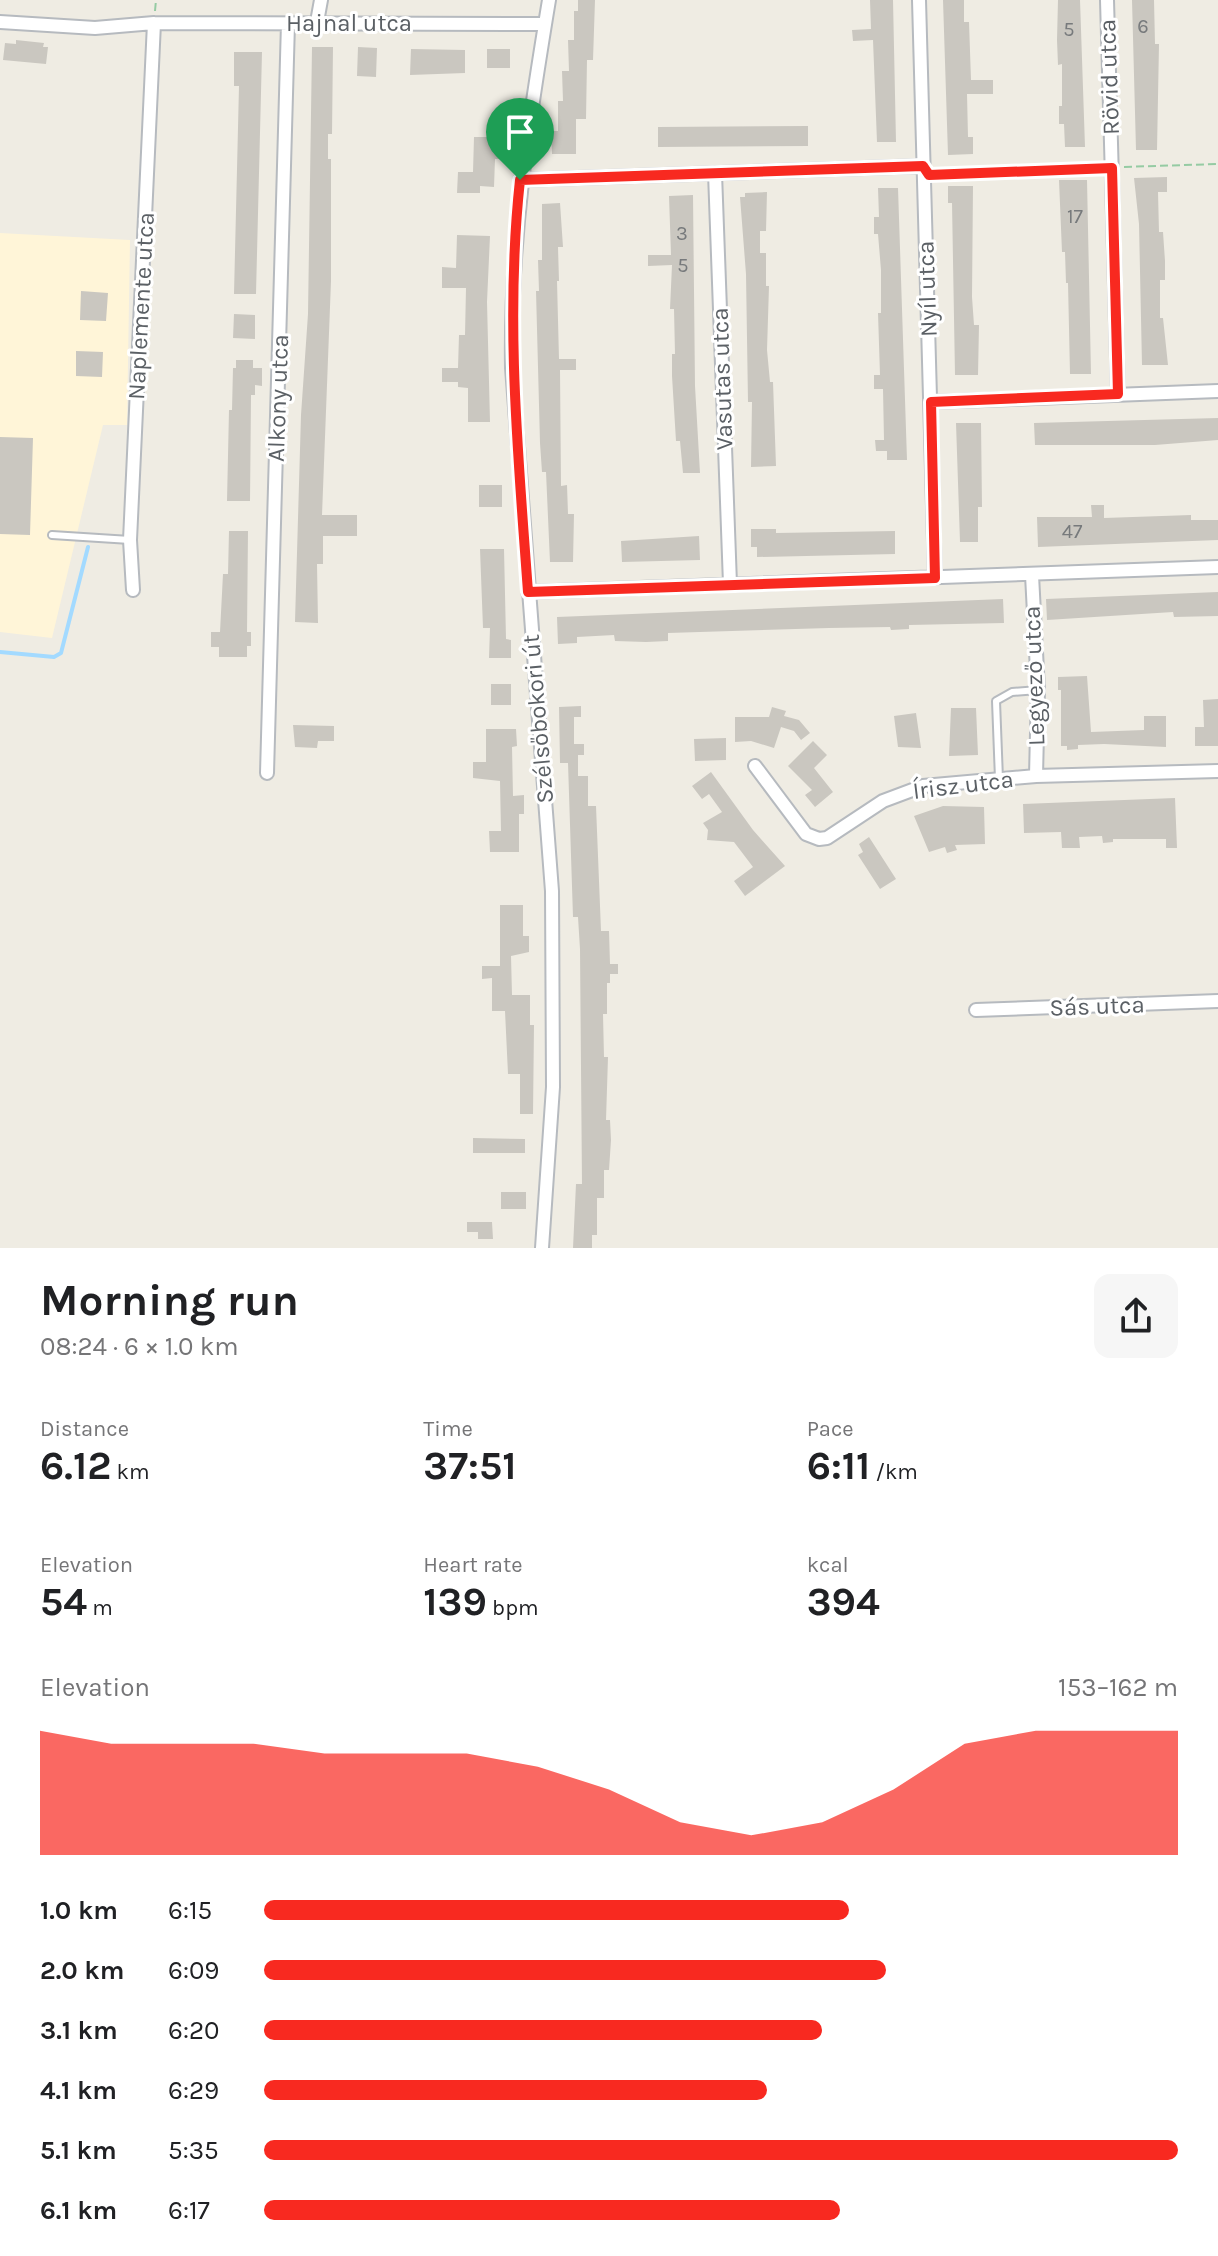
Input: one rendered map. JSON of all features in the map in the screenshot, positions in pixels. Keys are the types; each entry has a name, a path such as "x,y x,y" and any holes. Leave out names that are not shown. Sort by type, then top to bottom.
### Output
{"street":[{"path":"317,22 321,0"},
{"name":"Szélsőbokori út","path":"542,1248 553,1087 555,990 552,891 528,592 511,307 520,180 549,0"},
{"name":"Nyíl utca","path":"919,0 935,578"},
{"name":"Rövid utca","path":"1107,0 1118,394"},
{"name":"Hajnal utca","path":"0,22 95,28 154,23 545,24"},
{"name":"Naplemente utca","path":"133,590 130,540 154,23"},
{"name":"Alkony utca","path":"267,773 288,23"},
{"path":"520,180 923,166"},
{"name":"Vasutas utca","path":"715,173 730,584"},
{"path":"931,402 1218,391"},
{"name":"Legyező utca","path":"528,592 1218,567"},
{"name":"Legyező utca","path":"1032,575 1038,690 1036,776"},
{"name":"Írisz utca","path":"755,766 806,834 819,839 827,838 901,792 923,786 1036,776 1218,771"},
{"name":"Sás utca","path":"976,1010 1218,1001"}],"lane":[{"path":"52,535 130,540"},
{"path":"999,779 996,701 1012,692 1038,690"}],"path":[{"path":"923,166 929,175 1218,164"}],"shaded area":[{"path":"0,233 130,240 127,425 103,425 52,638 0,632"}],"building":[{"path":"578,0 595,0 593,60 587,60 586,119 576,119 576,154 552,154 551,131 558,131 558,101 563,101 562,71 569,71 568,40 574,40 574,11 578,11"},
{"path":"870,0 893,0 896,142 877,142 873,40 853,41 852,30 871,29"},
{"path":"943,0 964,0 964,22 969,22 971,80 993,80 993,94 967,94 968,137 973,137 973,154 948,155"},
{"path":"1058,0 1080,0 1085,147 1065,147 1064,124 1059,124 1062,64 1058,65"},
{"path":"1132,0 1154,0 1155,44 1159,44 1157,150 1136,150"},
{"path":"16,40 44,43 43,47 48,47 46,64 3,60 5,43 16,44"},
{"path":"312,47 333,47 332,134 328,134 328,159 331,159 331,281 322,515 357,515 357,536 323,536 323,564 317,564 318,623 295,622 301,415 308,314"},
{"path":"358,47 377,48 376,77 357,76"},
{"path":"411,49 465,50 465,73 410,75"},
{"path":"487,49 510,49 510,68 487,68"},
{"path":"234,52 262,52 256,294 234,294 239,86 234,86"},
{"path":"808,126 808,146 658,147 658,127"},
{"path":"474,137 501,137 500,159 495,159 494,187 480,186 480,193 457,193 458,172 473,172"},
{"path":"1167,177 1167,192 1158,192 1159,232 1163,232 1165,261 1165,280 1160,280 1160,318 1163,318 1168,365 1142,365 1139,224 1134,178"},
{"path":"1059,180 1087,180 1091,374 1070,374 1068,283 1065,252 1062,252"},
{"path":"948,186 973,186 972,297 974,325 979,325 978,375 955,375 952,203 948,203"},
{"path":"878,188 898,188 907,460 887,460 887,451 876,451 875,440 884,440 883,389 874,389 874,375 880,375 878,313 881,313 881,270 878,234 874,234 874,217 879,217"},
{"path":"767,192 766,231 760,231 760,253 766,253 766,286 769,286 767,350 770,382 773,382 776,466 751,467 752,402 748,402 746,274 740,197 745,197 745,193"},
{"path":"693,195 695,386 700,473 683,473 680,441 676,441 672,376 672,354 675,354 674,309 670,309 672,265 648,266 648,255 671,255 669,196"},
{"path":"560,203 563,247 558,247 559,359 576,359 576,370 560,370 561,486 567,485 568,514 574,514 573,562 550,562 546,472 542,472 540,443 536,291 539,291 538,260 542,260 542,204"},
{"path":"457,235 490,236 487,302 490,422 468,422 468,388 458,387 458,382 442,382 442,368 458,368 459,335 465,335 466,288 442,288 442,267 456,268"},
{"path":"81,291 108,293 106,321 80,320"},
{"path":"234,314 255,315 255,339 233,338"},
{"path":"76,351 103,352 102,377 76,376"},
{"path":"236,360 253,360 253,368 262,368 262,386 255,385 255,395 251,395 250,501 227,501 229,410 232,410"},
{"path":"1218,418 1218,440 1155,445 1035,445 1034,423"},
{"path":"956,423 981,423 982,507 978,507 978,542 960,542"},
{"path":"0,437 33,438 30,535 0,534"},
{"path":"479,485 502,485 502,507 479,507"},
{"path":"1091,505 1104,505 1104,518 1191,515 1191,520 1218,520 1218,540 1038,547 1037,517 1092,517"},
{"path":"751,529 776,529 776,533 895,531 895,554 757,557 757,547 751,547"},
{"path":"229,531 248,531 247,632 251,632 251,646 247,646 247,657 219,657 219,647 211,647 211,632 220,632 223,574 228,574"},
{"path":"699,536 700,560 622,562 621,541"},
{"path":"480,549 504,549 506,639 511,640 511,658 489,658 490,628 483,628"},
{"path":"1218,592 1218,616 1174,617 1173,612 1047,620 1046,599"},
{"path":"1003,599 1004,623 909,625 909,629 891,630 890,627 668,633 668,641 646,642 615,641 614,635 577,637 577,643 558,644 557,617"},
{"path":"1087,676 1091,732 1144,730 1144,716 1166,716 1166,747 1104,744 1078,745 1078,749 1067,750 1067,746 1061,746 1061,690 1058,690 1058,677"},
{"path":"491,684 511,684 511,705 491,705"},
{"path":"1218,699 1218,746 1195,746 1195,727 1204,727 1203,700"},
{"path":"581,706 581,717 574,717 574,744 584,744 584,755 578,755 578,776 588,776 588,806 596,806 601,931 609,931 610,964 618,964 618,974 610,974 610,983 607,983 607,1014 603,1014 604,1057 608,1057 606,1120 610,1120 611,1140 609,1170 604,1170 604,1198 597,1198 597,1235 592,1235 592,1248 573,1248 576,1184 582,1184 580,949 578,917 573,917 568,763 560,763 559,707"},
{"path":"772,707 786,711 784,716 799,720 810,733 801,740 794,731 781,727 774,748 751,741 735,742 735,717 769,717"},
{"path":"951,708 976,708 978,755 949,756"},
{"path":"916,713 921,748 898,747 894,716"},
{"path":"293,725 334,726 334,741 318,741 317,748 295,747"},
{"path":"486,729 516,729 517,746 512,747 513,796 524,795 524,814 519,814 519,852 490,852 489,831 501,831 500,781 473,778 473,762 486,762"},
{"path":"726,738 726,760 695,761 694,739"},
{"path":"813,741 827,755 814,768 833,792 815,807 805,795 812,790 788,766"},
{"path":"711,772 753,830 785,866 745,896 734,881 753,867 734,842 707,840 708,830 703,823 722,812 709,794 702,799 692,786"},
{"path":"1175,798 1177,848 1166,848 1166,839 1113,839 1113,842 1103,843 1102,836 1079,837 1080,848 1062,848 1061,832 1024,833 1023,804"},
{"path":"943,806 984,807 985,844 955,845 957,850 947,853 945,847 929,852 914,816"},
{"path":"869,837 896,879 880,889 858,855 863,852 859,844"},
{"path":"500,905 523,905 523,936 529,936 529,952 511,956 512,995 530,995 530,1025 534,1025 533,1114 520,1114 520,1074 508,1074 505,1011 492,1011 492,978 482,979 482,966 500,966"},
{"path":"473,1138 525,1139 525,1153 473,1153"},
{"path":"501,1192 526,1192 526,1209 501,1209"},
{"path":"467,1222 492,1222 493,1239 478,1239 478,1232 467,1232"}],"waterway":[{"path":"0,652 54,657 61,653 88,547"}],"route":[{"path":"923,166 929,175 1112,168 1118,394 931,402 935,578 528,592 512,368 511,307 520,180 923,166"}]}
